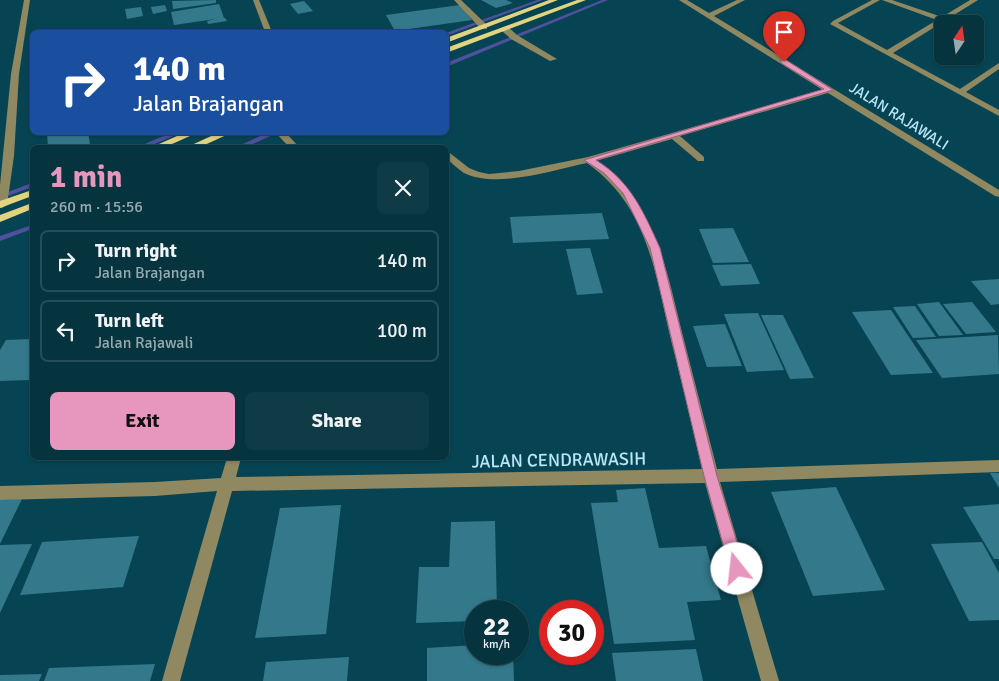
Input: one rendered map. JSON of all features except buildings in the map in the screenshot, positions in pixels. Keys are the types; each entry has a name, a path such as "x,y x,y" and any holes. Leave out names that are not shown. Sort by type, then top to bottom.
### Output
{"main road":[{"path":"449,40 556,0"},
{"path":"449,50 583,0"},
{"path":"162,145 187,135"},
{"path":"196,145 222,135"},
{"path":"1,205 30,194"},
{"path":"0,219 30,207"}],"street":[{"path":"1,205 9,156 14,74 27,0"},
{"path":"256,0 268,30"},
{"path":"457,0 484,28"},
{"name":"JALAN RAJAWALI","path":"682,0 999,194"},
{"path":"709,16 742,0"},
{"path":"877,0 834,24 999,113"},
{"path":"885,0 934,17"},
{"path":"948,15 975,0"},
{"path":"887,53 934,23"},
{"path":"505,29 552,59"},
{"path":"961,92 999,64"},
{"path":"449,156 466,170 489,177 520,174 589,160 830,90"},
{"path":"282,135 293,145"},
{"path":"673,135 701,159"},
{"path":"589,160 607,171 627,192 655,248 710,476 770,681"},
{"path":"171,681 233,460"},
{"name":"JALAN CENDRAWASIH","path":"0,493 155,489 227,484 710,476 999,466"}],"waterway":[{"path":"449,34 541,0"},
{"path":"449,64 606,0"},
{"path":"146,145 172,135"},
{"path":"244,145 269,135"},
{"path":"0,197 30,186"},
{"path":"0,239 30,228"}],"route":[{"path":"737,569 710,476 655,248 627,192 607,171 589,160 830,90 784,62"}]}
